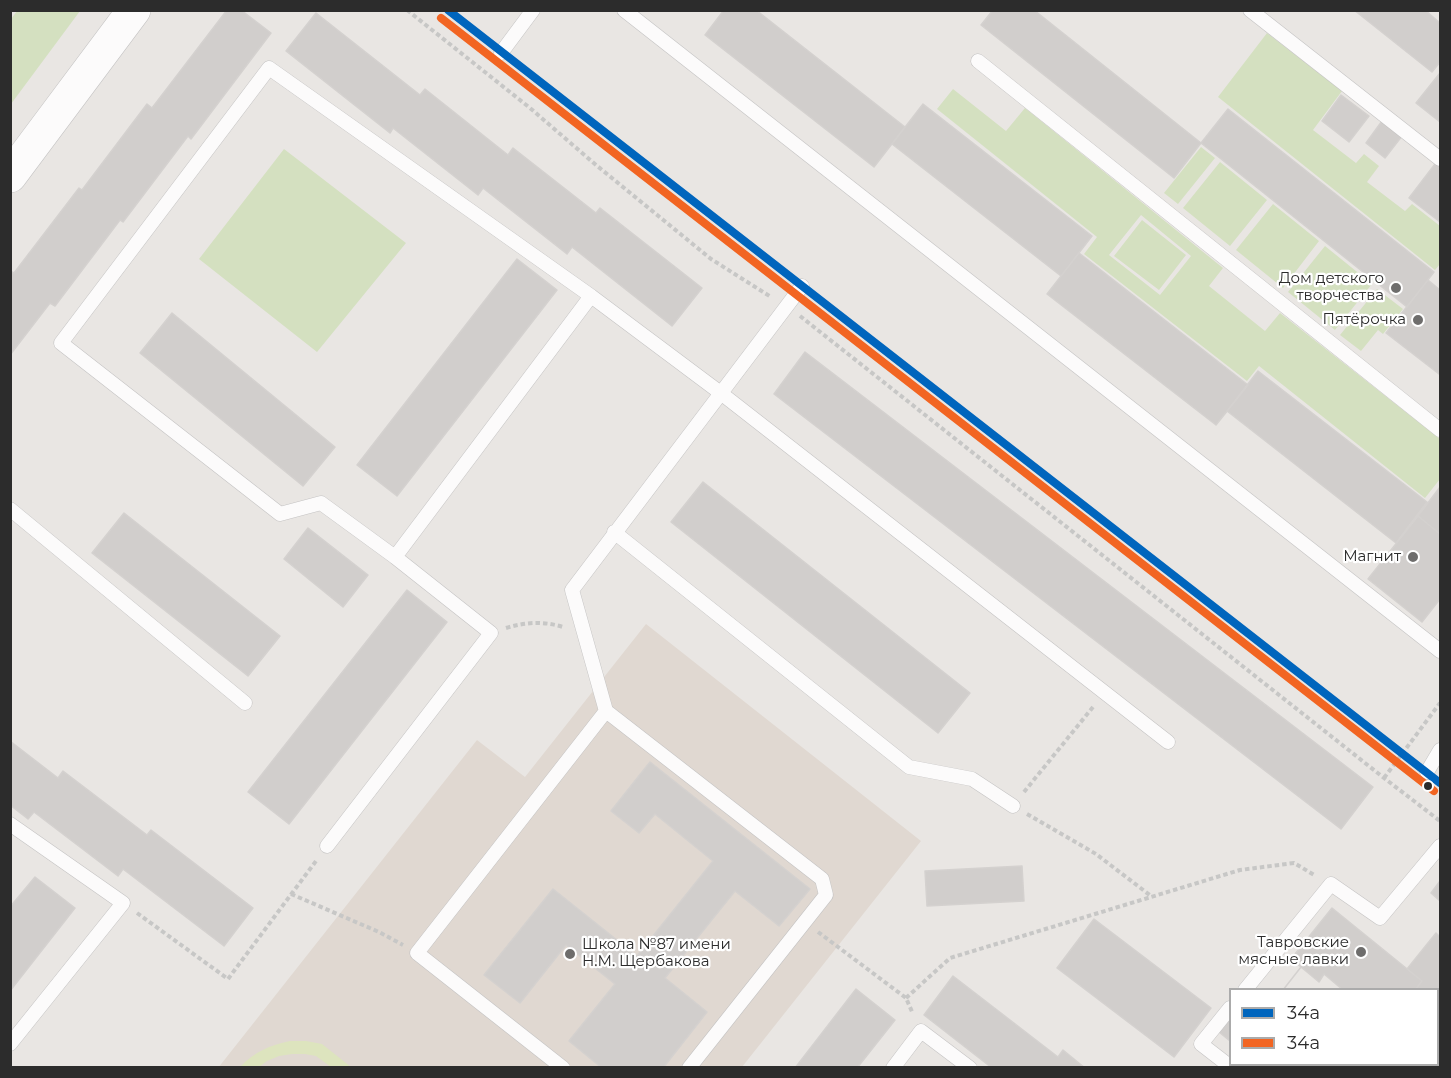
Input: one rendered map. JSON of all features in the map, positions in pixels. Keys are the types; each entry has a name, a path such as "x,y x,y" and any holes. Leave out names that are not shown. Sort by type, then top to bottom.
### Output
{"street":[{"path":"15,160 134,10"}],"lane":[{"path":"501,53 533,10"},
{"path":"624,10 1440,651"},
{"path":"1250,10 1440,159"},
{"path":"978,61 1440,430"},
{"path":"327,846 491,633 395,557 321,503 280,513 62,343 269,68 591,296 722,394 1167,742"},
{"path":"689,1068 826,895 822,879 606,711 572,590 802,286"},
{"path":"395,557 591,296"},
{"path":"10,509 245,703"},
{"path":"614,532 909,767 972,779 1013,806"},
{"path":"563,1068 417,952 606,711"},
{"path":"1427,772 1440,750"},
{"path":"10,824 123,903 10,1044"},
{"path":"1247,988 1331,884 1380,918 1440,846"},
{"path":"1229,1009 1201,1044 1229,1066"},
{"path":"893,1068 921,1031 970,1068"}],"path":[{"path":"406,10 530,108 711,259 787,306 1440,821"},
{"path":"491,633 520,624 550,623 585,634"},
{"path":"1104,692 1013,806 1096,854 1152,896"},
{"path":"1384,778 1440,703"},
{"path":"123,903 228,979 327,846"},
{"path":"906,998 950,958 1240,870 1294,863 1331,884"},
{"path":"291,894 379,932 417,952"},
{"path":"805,922 906,998 921,1031"}],"shaded area":[{"name":"Школа №87 имени Н.М. Щербакова","path":"646,624 921,841 742,1067 218,1068 477,740 525,777"}],"green space":[{"path":"17,11 80,11 11,104 11,19"},
{"path":"1267,33 1342,91 1313,130 1356,163 1364,154 1379,166 1367,182 1405,211 1412,204 1440,226 1440,264 1435,270 1218,97"},
{"path":"953,89 1006,131 1025,108 1223,268 1209,286 1265,331 1280,313 1440,439 1440,479 1425,498 1259,366 1247,381 1084,254 1097,237 937,109","holes":["1141,215 1191,256 1160,295 1109,255"]},
{"path":"1201,147 1215,158 1178,204 1164,193"},
{"path":"284,149 406,243 317,352 199,259"},
{"path":"1220,162 1267,200 1230,246 1183,208"},
{"path":"1273,204 1319,241 1283,288 1236,250"},
{"path":"1142,220 1186,255 1159,290 1114,256"},
{"path":"1325,246 1372,284 1335,330 1288,292"},
{"path":"1377,289 1403,309 1383,334 1378,330 1361,351 1340,335"},
{"path":"290,1041 322,1044 351,1067 331,1067 316,1056 292,1054 279,1056 259,1067 240,1067 263,1050"}],"building":[{"path":"227,10 241,10 271,33 191,139 188,136 55,306 50,303 10,355 10,274 14,273 79,188 82,190 147,104 152,108"},
{"path":"724,10 756,10 905,127 874,167 705,35"},
{"path":"993,10 1034,10 1201,143 1174,178 981,25"},
{"path":"1354,10 1425,10 1440,23 1440,62 1432,72"},
{"path":"316,13 420,95 425,89 508,155 513,148 596,213 600,208 702,288 672,326 572,247 567,254 483,188 478,195 393,128 390,133 286,51"},
{"path":"1440,73 1440,122 1416,103"},
{"path":"1341,95 1369,116 1349,142 1322,121"},
{"path":"923,104 1092,236 1061,276 892,144"},
{"path":"1228,109 1434,272 1407,307 1201,143"},
{"path":"1382,121 1402,136 1385,158 1366,143"},
{"path":"1435,164 1440,168 1440,222 1409,198"},
{"path":"1079,253 1248,385 1216,425 1047,294"},
{"path":"517,259 557,290 397,496 357,465"},
{"name":"Пятёрочка","path":"1428,280 1440,290 1439,374 1386,333"},
{"path":"172,313 335,447 303,486 140,353"},
{"path":"805,352 1373,787 1341,829 774,394"},
{"path":"1258,371 1427,502 1396,543 1227,411"},
{"path":"703,482 970,693 938,733 671,522"},
{"path":"1440,487 1440,534 1418,516"},
{"path":"124,513 280,636 248,676 92,553"},
{"name":"Магнит","path":"1418,516 1440,534 1440,599 1422,622 1368,579"},
{"path":"308,528 368,575 343,607 284,559"},
{"path":"407,590 447,622 289,824 248,792"},
{"path":"10,741 58,778 63,771 147,835 151,830 253,908 224,946 123,869 118,876 34,812 28,819 10,805"},
{"path":"650,762 810,889 779,926 735,891 665,978 707,1012 663,1068 602,1068 569,1041 615,984 566,945 520,1003 484,975 553,889 637,956 713,861 655,814 639,833 611,811"},
{"path":"1022,866 1024,901 927,906 925,871"},
{"path":"35,877 75,908 10,991 10,907"},
{"path":"1440,881 1440,901 1431,893"},
{"path":"1332,908 1422,981 1417,988 1285,988 1301,967 1291,959"},
{"path":"1094,919 1211,1008 1174,1057 1057,968"},
{"path":"1436,933 1440,937 1440,1068 1423,1066 1439,1066 1439,988 1417,988 1422,981 1407,969"},
{"path":"1301,967 1319,982 1324,974 1341,988 1285,988"},
{"path":"953,976 1058,1057 1063,1050 1085,1068 992,1068 924,1015"},
{"path":"856,989 895,1020 857,1068 795,1068"},
{"path":"1439,1008 1440,1068 1423,1066 1439,1066"},
{"path":"1229,1018 1229,1040 1219,1032"}],"transit line":[{"name":"34а","path":"448,10 1440,783"},
{"name":"34a","path":"441,18 1434,791"}],"place":[{"name":"Дом детского творчества","path":"1396,288"},
{"name":"Пятёрочка","path":"1418,320"},
{"name":"Магнит","path":"1413,557"},
{"name":"Тавровские мясные лавки","path":"1361,952"},
{"name":"Школа №87 имени Н.М. Щербакова","path":"570,954"}]}
